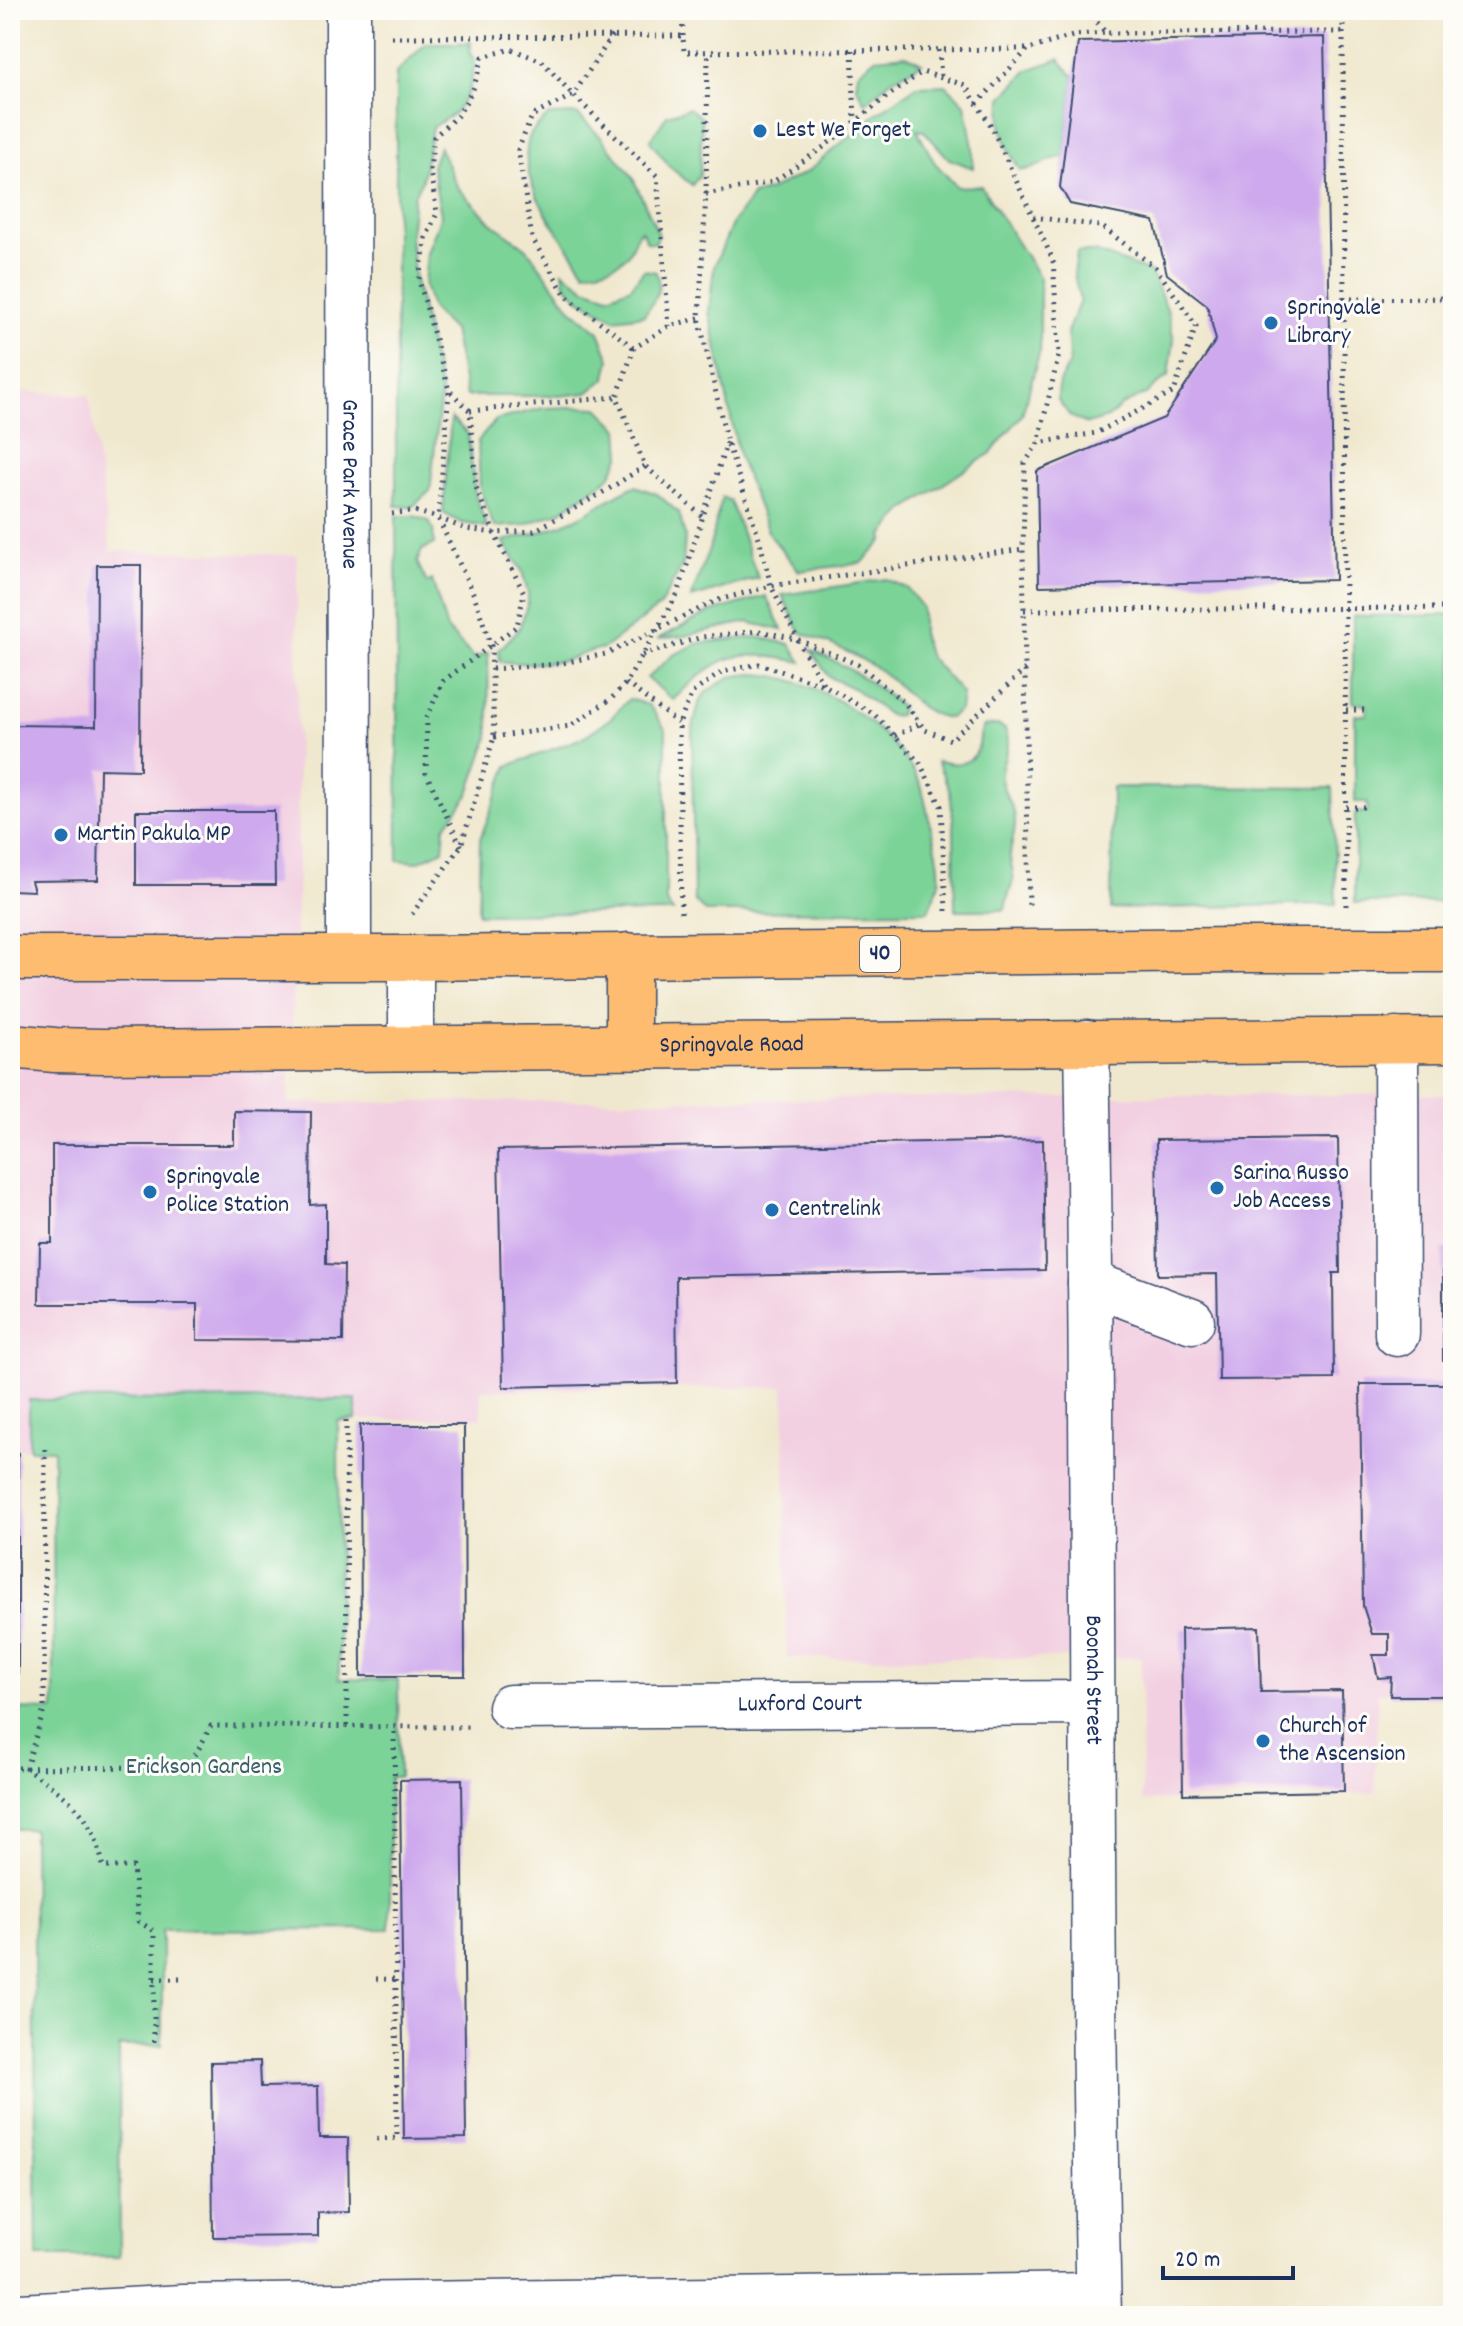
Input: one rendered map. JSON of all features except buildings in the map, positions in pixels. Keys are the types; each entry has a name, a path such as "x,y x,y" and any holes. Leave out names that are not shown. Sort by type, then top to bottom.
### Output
{"highway":[{"name":"40","path":"10,958 349,957 410,938 628,955 1453,950"},
{"path":"628,955 628,1046"},
{"name":"Springvale Road","path":"10,1046 103,1051 1453,1040"}],"street":[{"name":"Grace Park Avenue","path":"348,10 349,957"},
{"path":"410,938 411,1048"},
{"path":"1396,1040 1397,1334"},
{"name":"Boonah Street","path":"1087,1042 1098,2306"},
{"path":"1090,1283 1192,1321"},
{"name":"Luxford Court","path":"510,1707 1091,1703"},
{"path":"20,2316 183,2307 1098,2306"}],"path":[{"path":"682,10 684,52 1029,49 1076,35 1106,33 1343,32"},
{"path":"1087,10 1106,33"},
{"path":"1343,10 1346,908"},
{"path":"612,36 573,95 532,116 518,150 532,238 566,296 634,348"},
{"path":"390,37 683,36"},
{"path":"410,938 461,846 494,737 491,646 474,595 438,518 449,390 419,280 426,238 437,213 430,170 434,137 459,114 473,89 483,57 511,49 542,61 657,176 669,326"},
{"path":"977,104 1029,49"},
{"path":"852,50 855,122"},
{"path":"939,50 941,77"},
{"path":"708,52 706,194 699,318 727,442 759,538 771,586 796,639 824,685"},
{"path":"706,194 773,182 922,72 965,85 990,124 1053,260 1059,354 1038,443 1025,463 1023,549 1029,911"},
{"path":"1033,217 1101,226 1156,268 1196,326 1174,392 1096,433 1038,443"},
{"path":"1343,299 1453,298"},
{"path":"699,318 669,326 634,348 617,397 645,466 703,517"},
{"path":"449,390 470,411 476,487 494,533 524,593 517,626 443,681 427,717 426,773 461,846"},
{"path":"470,411 617,397"},
{"path":"494,737 570,726 611,699 626,683 678,593 727,442"},
{"path":"391,515 415,511 466,529 494,533 534,531 645,466"},
{"path":"492,669 558,664 606,654 718,600 771,586 1023,549"},
{"path":"1024,610 1453,608"},
{"path":"642,655 702,637 759,631 796,639 859,665 905,703 925,730 951,740 1025,669"},
{"path":"681,914 679,724 692,693 722,672 759,664 824,685 874,714 920,763 941,806 946,912"},
{"path":"626,683 679,724"},
{"path":"1346,710 1367,710"},
{"path":"895,736 921,723"},
{"path":"1346,807 1368,807"},
{"path":"346,1420 347,1727"},
{"path":"26,1768 44,1710 45,1449"},
{"path":"10,1768 189,1767 211,1726 472,1727 510,1707"},
{"path":"377,2139 397,2138 394,1728"},
{"path":"26,1768 76,1805 99,1843 103,1867 133,1867 138,1921 154,1931 154,2045"},
{"path":"154,1979 183,1979"},
{"path":"376,1979 395,1979"}],"shaded area":[{"path":"10,391 89,395 111,551 297,555 298,879 288,1103 1453,1094 1453,1692 1378,1693 1375,1793 1142,1801 1141,1658 787,1658 784,1387 481,1390 481,1418 356,1420 355,1399 29,1400 29,1449 10,1449"}],"green space":[{"path":"426,43 471,43 470,53 475,62 469,91 456,112 432,128 422,180 414,195 410,237 415,280 441,392 430,491 412,507 396,506 396,73"},
{"path":"906,55 922,63 890,81 865,103 856,86 858,73 875,58"},
{"path":"1059,59 1074,77 1064,157 1020,170 1007,147 1001,126 1002,98 1028,70"},
{"path":"946,85 965,104 973,147 973,168 949,159 924,131 917,130 934,162 957,187 981,186 1040,278 1040,351 1022,415 991,453 904,510 883,535 884,540 862,563 799,571 769,534 739,457 709,311 714,267 733,222 753,195 807,172 877,113 917,86"},
{"path":"689,108 702,118 700,175 692,185 671,168 650,141 667,115"},
{"path":"577,114 600,136 632,176 659,235 655,243 647,242 641,230 628,254 619,262 585,272 543,208 529,173 526,155 530,135 549,115"},
{"path":"439,147 458,188 491,222 527,249 571,309 599,332 610,359 606,378 587,393 466,396 453,330 431,309 424,284 427,253 441,215 432,166"},
{"path":"1077,252 1095,252 1151,272 1167,309 1174,340 1169,375 1146,394 1122,405 1108,418 1087,424 1070,416 1058,400 1059,382 1070,363 1067,332 1080,301 1074,274"},
{"path":"644,270 656,272 659,284 654,300 644,315 615,319 579,299 565,284 563,271 585,288 609,296 631,287"},
{"path":"543,408 598,408 619,429 621,455 609,478 561,511 525,525 494,527 480,489 478,441 496,420"},
{"path":"451,418 468,434 475,494 487,527 462,523 443,513"},
{"path":"635,486 657,494 679,513 685,536 683,564 660,606 603,649 558,662 500,662 499,650 519,629 528,603 522,571 503,541 566,523"},
{"path":"722,497 730,501 758,578 691,598 710,546"},
{"path":"396,516 414,516 429,521 434,544 422,550 417,562 427,583 432,580 447,629 474,658 488,653 489,736 468,796 445,827 443,850 417,862 398,860"},
{"path":"886,579 907,588 922,607 922,633 928,655 962,693 960,710 949,718 920,706 870,664 800,632 782,595"},
{"path":"766,596 782,630 747,622 658,639 708,613"},
{"path":"1453,615 1453,902 1355,903 1355,813 1368,812 1367,802 1355,802 1355,715 1367,715 1367,704 1353,703 1353,616"},
{"path":"757,637 790,644 802,662 776,657 731,658 707,670 673,700 647,678 673,655 699,643"},
{"path":"811,650 847,668 880,690 901,707 899,715 890,716 855,689 829,677"},
{"path":"751,674 775,676 799,683 848,706 890,741 906,760 921,786 938,862 938,885 928,911 705,912 694,900 692,732 699,703 706,692 730,677"},
{"path":"629,699 649,705 666,730 666,902 673,912 478,914 480,839 508,766 582,738 611,718"},
{"path":"997,725 1005,729 1008,743 1001,777 1015,818 1010,855 1013,880 1005,910 955,910 954,827 950,791 937,761 968,761 976,751 984,726"},
{"path":"1112,787 1333,788 1336,904 1111,909"},
{"name":"Erickson Gardens","path":"356,1399 356,1420 338,1421 339,1679 398,1680 399,1777 390,1777 390,1929 162,1930 162,2045 119,2046 120,2257 37,2257 33,1829 10,1829 10,1709 54,1710 53,1450 29,1449 29,1400"}],"place":[{"name":"Lest We Forget","path":"760,131"},
{"name":"Springvale Library","path":"1271,323"},
{"name":"Martin Pakula MP","path":"61,835"},
{"name":"Sarina Russo Job Access","path":"1217,1188"},
{"name":"Springvale Police Station","path":"150,1192"},
{"name":"Centrelink","path":"772,1210"},
{"name":"Church of the Ascension","path":"1263,1741"}]}
